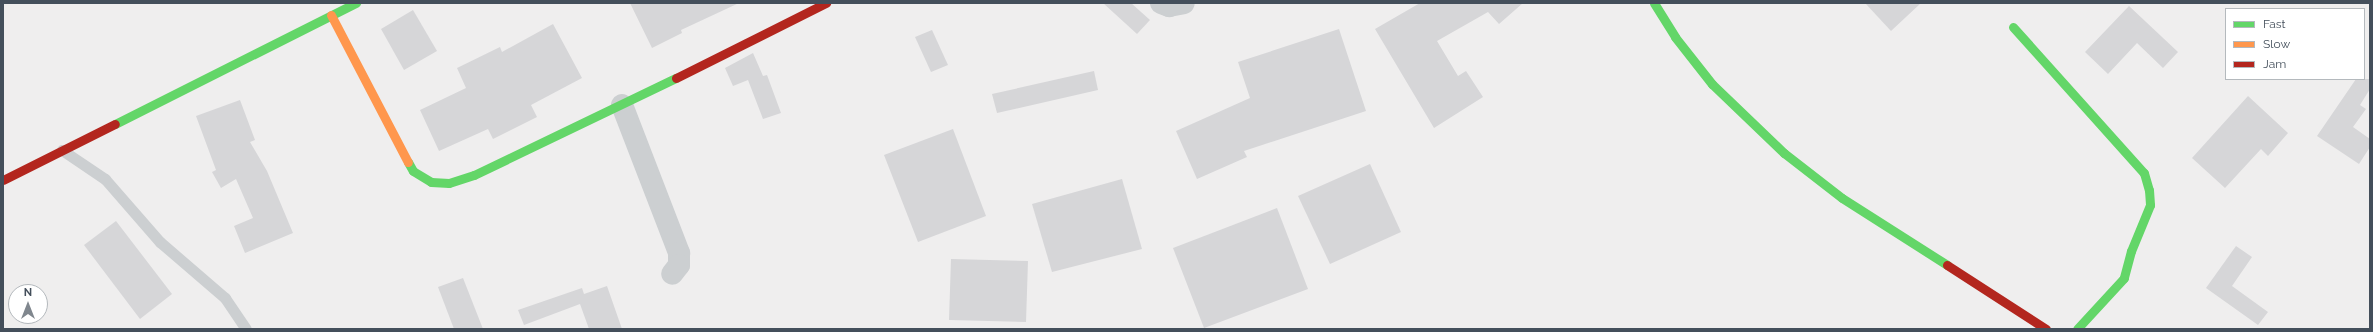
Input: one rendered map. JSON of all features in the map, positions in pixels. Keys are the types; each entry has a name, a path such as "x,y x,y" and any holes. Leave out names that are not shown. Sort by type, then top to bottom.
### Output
{"street":[{"path":"3,180 356,3"},
{"path":"1160,3 1169,6 1184,3"},
{"path":"1654,3 1675,37 1712,84 1784,153 1842,198 2046,329"},
{"path":"331,15 413,171 431,182 449,183 474,175 622,105 823,4"},
{"path":"2013,27 2144,173 2149,190 2150,206 2131,251 2124,278 2077,329"},
{"path":"622,105 679,253 679,265 672,274"}],"lane":[{"path":"62,150 104,179 160,242 225,298 246,329"}],"building":[{"path":"630,3 739,3 681,30 682,33 652,48"},
{"path":"1103,3 1131,3 1150,20 1137,34"},
{"path":"1420,3 1523,3 1499,24 1488,12 1437,41 1458,76 1466,71 1483,97 1434,128 1375,29"},
{"path":"1865,3 1921,3 1891,31"},
{"path":"2129,6 2178,52 2163,68 2137,43 2108,74 2085,52"},
{"path":"413,10 437,51 404,70 381,29"},
{"path":"553,24 582,78 531,105 537,117 493,139 488,129 439,151 420,110 466,88 457,68 500,47 502,52"},
{"path":"1339,29 1366,111 1244,151 1247,157 1197,179 1176,131 1250,98 1238,62"},
{"path":"932,30 948,65 931,72 915,37"},
{"path":"753,53 763,76 767,75 781,113 763,119 748,80 733,86 725,68"},
{"path":"1094,71 1098,90 997,113 992,94"},
{"path":"2370,79 2370,89 2360,105 2366,109 2353,127 2370,139 2370,147 2359,164 2317,136 2355,80"},
{"path":"2248,96 2288,133 2268,156 2261,149 2225,188 2192,158"},
{"path":"240,100 255,140 250,142 267,171 293,233 245,253 234,226 253,218 236,179 221,188 212,172 216,170 196,116"},
{"path":"953,129 986,216 918,242 884,155"},
{"path":"1370,164 1401,232 1330,264 1298,196"},
{"path":"1122,179 1142,249 1052,272 1032,204"},
{"path":"1277,208 1308,289 1204,328 1173,248"},
{"path":"116,221 172,294 140,319 84,245"},
{"path":"2236,246 2252,257 2232,286 2268,312 2258,325 2206,288"},
{"path":"951,259 1028,261 1026,322 949,320"},
{"path":"463,278 483,329 454,329 438,287"},
{"path":"607,286 622,329 589,329 580,304 524,325 518,310 582,288 584,294"}],"traffic: fast":[{"path":"115,124 356,3"},
{"path":"1654,3 1675,37 1712,84 1784,153 1842,198 1947,265"},
{"path":"2013,27 2144,173 2149,190 2150,205 2131,251 2124,278 2077,329"},
{"path":"408,162 413,171 431,182 449,183 474,175 676,78"}],"traffic: slow":[{"path":"331,15 408,162"}],"traffic: jam":[{"path":"676,78 826,3"},
{"path":"3,180 115,124"},
{"path":"1947,265 2046,329"}]}
